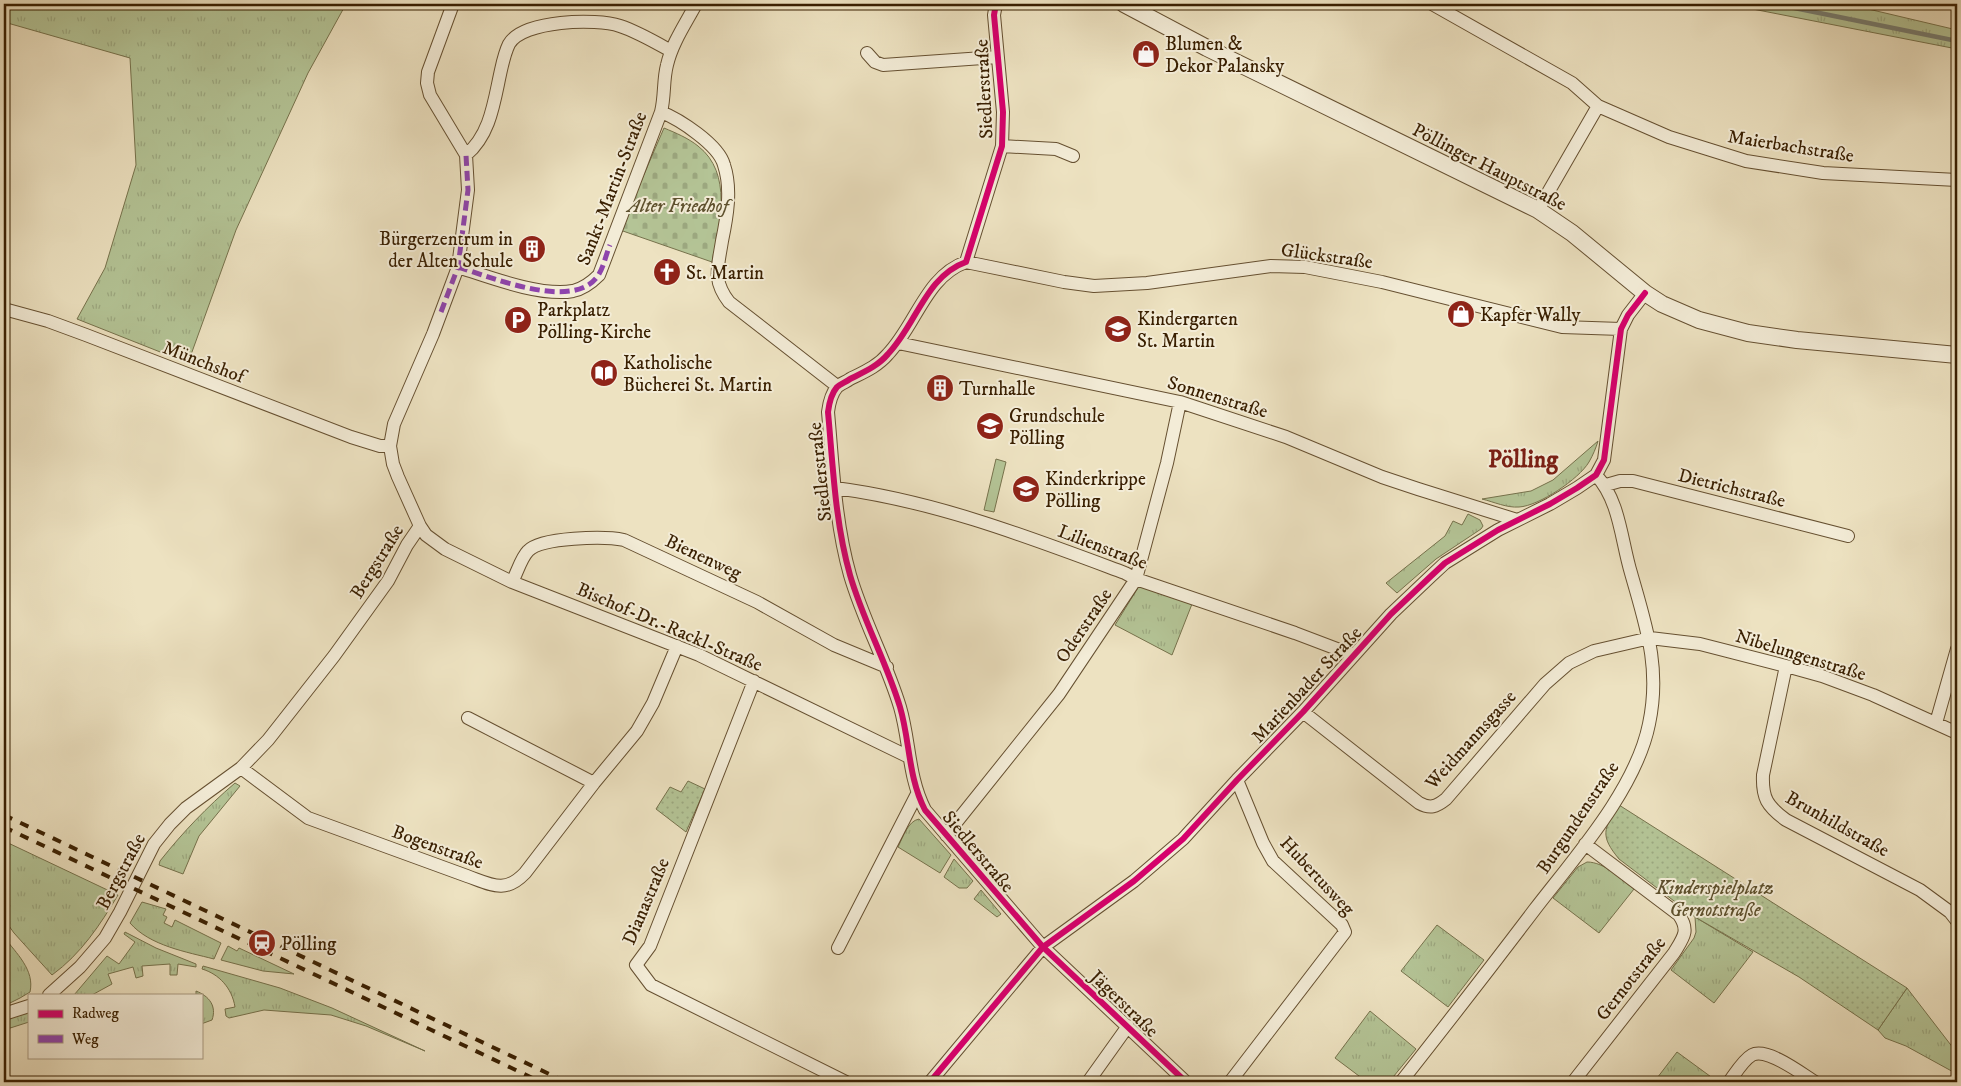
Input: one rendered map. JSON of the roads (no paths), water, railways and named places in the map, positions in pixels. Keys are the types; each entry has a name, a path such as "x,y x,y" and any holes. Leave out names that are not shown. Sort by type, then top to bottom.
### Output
{"street":[{"name":"Bergstraße","path":"51,994 80,967 105,938 154,844 170,824 186,808 241,768 268,740 334,656 388,581 420,526 393,464 390,446 394,424 433,334 458,267 468,190 466,155 430,95 427,83 428,72 453,4"},
{"name":"Sankt-Martin-Straße","path":"458,267 531,288 552,292 575,291 599,275 661,112 664,99 666,66 696,4"},
{"name":"Siedlerstraße","path":"966,262 1002,146 1003,112 994,15 996,4"},
{"name":"Pöllinger Hauptstraße","path":"1124,4 1207,48 1538,210 1572,233 1645,293 1684,315 1748,333 1829,344 1957,355"},
{"name":"Maierbachstraße","path":"1432,4 1572,83 1598,106 1669,137 1746,161 1823,173 1957,180"},
{"path":"466,155 475,147 487,128 509,44 521,32 540,26 601,22 621,26 672,51"},
{"path":"868,53 875,62 883,65 997,57"},
{"path":"1538,210 1598,106"},
{"path":"661,112 674,117 706,140 724,162 728,193 717,279 721,292 729,302 837,386 874,367 888,355 898,343 938,281 956,266 966,262"},
{"path":"1002,146 1056,149 1073,156"},
{"name":"Glückstraße","path":"966,262 1094,286 1147,283 1271,266 1305,267 1373,280 1562,327 1621,329"},
{"path":"1596,475 1604,460 1621,329 1628,315 1645,293"},
{"name":"Münchshof","path":"4,309 48,321 86,335 350,437 380,446 390,446"},
{"name":"Sonnenstraße","path":"898,343 1180,402 1286,437 1418,490 1517,520"},
{"name":"Siedlerstraße","path":"837,386 830,400 828,412 838,518 850,575 887,667 901,710 917,794 925,810 1043,947"},
{"name":"Oderstraße","path":"946,834 1059,694 1136,579 1167,462 1180,402"},
{"name":"Burgundenstraße","path":"1401,1082 1585,844 1625,785 1638,759 1649,725 1653,694 1653,662 1650,638 1626,558 1612,500 1606,486 1596,475"},
{"name":"Marienbader Straße","path":"930,1082 1043,947 1121,891 1183,838 1303,712 1390,614 1445,563 1517,520 1550,504 1596,475"},
{"name":"Dietrichstraße","path":"1606,486 1633,481 1848,536"},
{"name":"Lilienstraße","path":"835,488 887,497 997,526 1125,573 1136,579 1296,633 1353,655"},
{"name":"Bischof-Dr.-Rackl-Straße","path":"420,526 432,541 445,549 512,582 678,646 909,757"},
{"name":"Bienenweg","path":"512,582 526,553 535,546 590,538 624,540 757,602 842,649 887,667"},
{"name":"Nibelungenstraße","path":"1650,638 1700,644 1786,666 1873,695 1957,733"},
{"name":"Weidmannsgasse","path":"1303,712 1419,803 1430,808 1446,799 1545,684 1569,663 1594,650 1650,638"},
{"name":"Bogenstraße","path":"241,768 308,818 476,880 494,886 507,886 516,882 525,873 594,783 637,731 653,703 678,646"},
{"path":"1936,723 1957,649"},
{"name":"Brunhildstraße","path":"1786,666 1763,775 1762,791 1766,802 1774,812 1786,820 1920,890 1950,912 1957,921"},
{"name":"Dianastraße","path":"754,681 650,946 636,965 651,985 846,1082"},
{"path":"468,718 594,783"},
{"name":"Hubertusweg","path":"1230,1082 1345,932 1342,925 1273,860 1263,843 1237,780"},
{"path":"838,948 917,794"},
{"name":"Gernotstraße","path":"1572,1082 1674,953 1686,931 1684,922 1679,915 1585,844"},
{"name":"Jägerstraße","path":"1043,947 1186,1082"},
{"path":"4,1014 28,1006"},
{"path":"1088,1082 1128,1026"},
{"path":"1729,1082 1750,1056 1757,1053 1767,1054 1815,1082"}],"waterway":[{"path":"1775,4 1957,41"}],"railway":[{"path":"4,815 566,1082"},
{"path":"4,827 541,1082"}],"place":[{"name":"Blumen & Dekor Palansky","path":"1146,54"},
{"name":"Bürgerzentrum in der Alten Schule","path":"532,249"},
{"name":"St. Martin","path":"667,272"},
{"name":"Kapfer Wally","path":"1461,314"},
{"name":"Parkplatz Pölling-Kirche","path":"518,320"},
{"name":"Kindergarten St. Martin","path":"1118,329"},
{"name":"Katholische Bücherei St. Martin","path":"604,373"},
{"name":"Turnhalle","path":"940,388"},
{"name":"Grundschule Pölling","path":"990,426"},
{"name":"Kinderkrippe Pölling","path":"1026,489"},
{"name":"Pölling","path":"262,943"}],"district":[{"name":"Pölling","path":"1523,459"}],"park label":[{"name":"Alter Friedhof","path":"678,205"},
{"name":"Kinderspielplatz Gernotstraße","path":"1715,898"}]}
